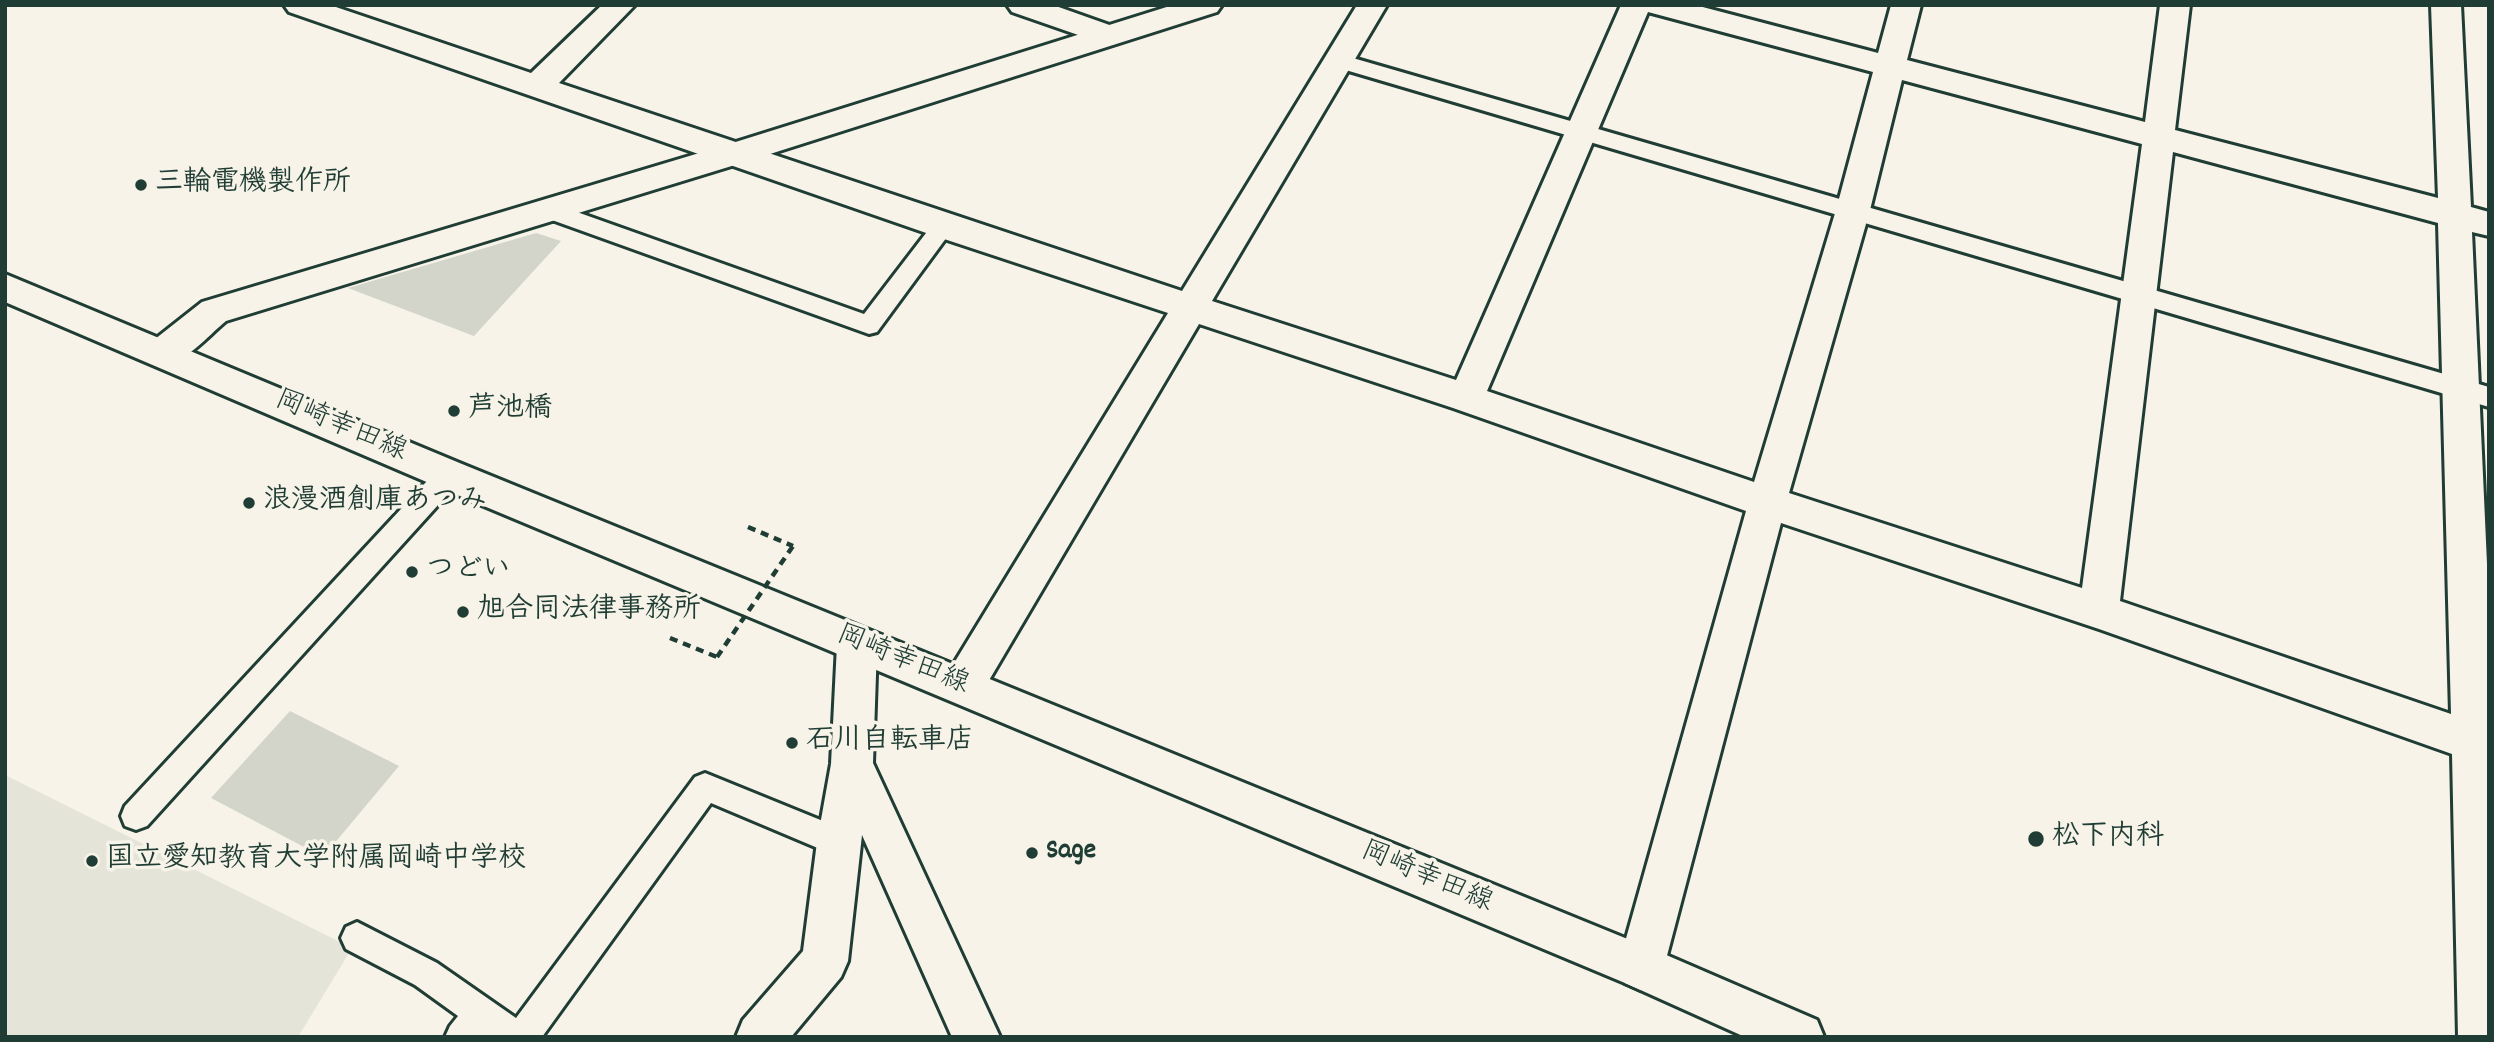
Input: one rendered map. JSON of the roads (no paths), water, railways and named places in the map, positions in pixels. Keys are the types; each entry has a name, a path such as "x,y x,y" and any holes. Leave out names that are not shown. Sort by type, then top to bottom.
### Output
{"street":[{"path":"299,5 944,226 2099,611 2481,744"},
{"path":"538,85 620,5"},
{"path":"1022,5 1066,18 1107,35"},
{"path":"163,353 214,311 737,153 1208,5"},
{"path":"963,686 1372,5"},
{"path":"1466,398 1636,5"},
{"path":"1657,5 2472,220"},
{"path":"1641,967 1767,502 1853,210 1906,5"},
{"path":"2099,611 2175,5"},
{"path":"2446,5 2472,220 2481,744 2482,1037"},
{"name":"岡崎幸田線","path":"5,287 857,645 963,686 1641,967 1800,1037"},
{"path":"760,1037 825,961 839,842 852,764 857,645"},
{"path":"852,764 975,1037"}],"lane":[{"path":"1339,61 2475,393"},
{"path":"546,209 869,325 944,226"},
{"path":"136,816 449,475"},
{"path":"522,1037 705,787 839,842"},
{"path":"357,938 426,974 472,1025 516,1037"}],"place":[{"name":"三輪電機製作所","path":"141,185"},
{"name":"芦池橋","path":"454,411"},
{"name":"浪漫酒創庫あつみ","path":"249,503"},
{"name":"つどい","path":"412,572"},
{"name":"旭合同法律事務所","path":"463,612"},
{"name":"石川自転車店","path":"792,743"},
{"name":"松下内科","path":"2036,839"},
{"name":"Sage","path":"1032,853"},
{"name":"国立愛知教育大学附属岡崎中学校","path":"92,861"}]}
